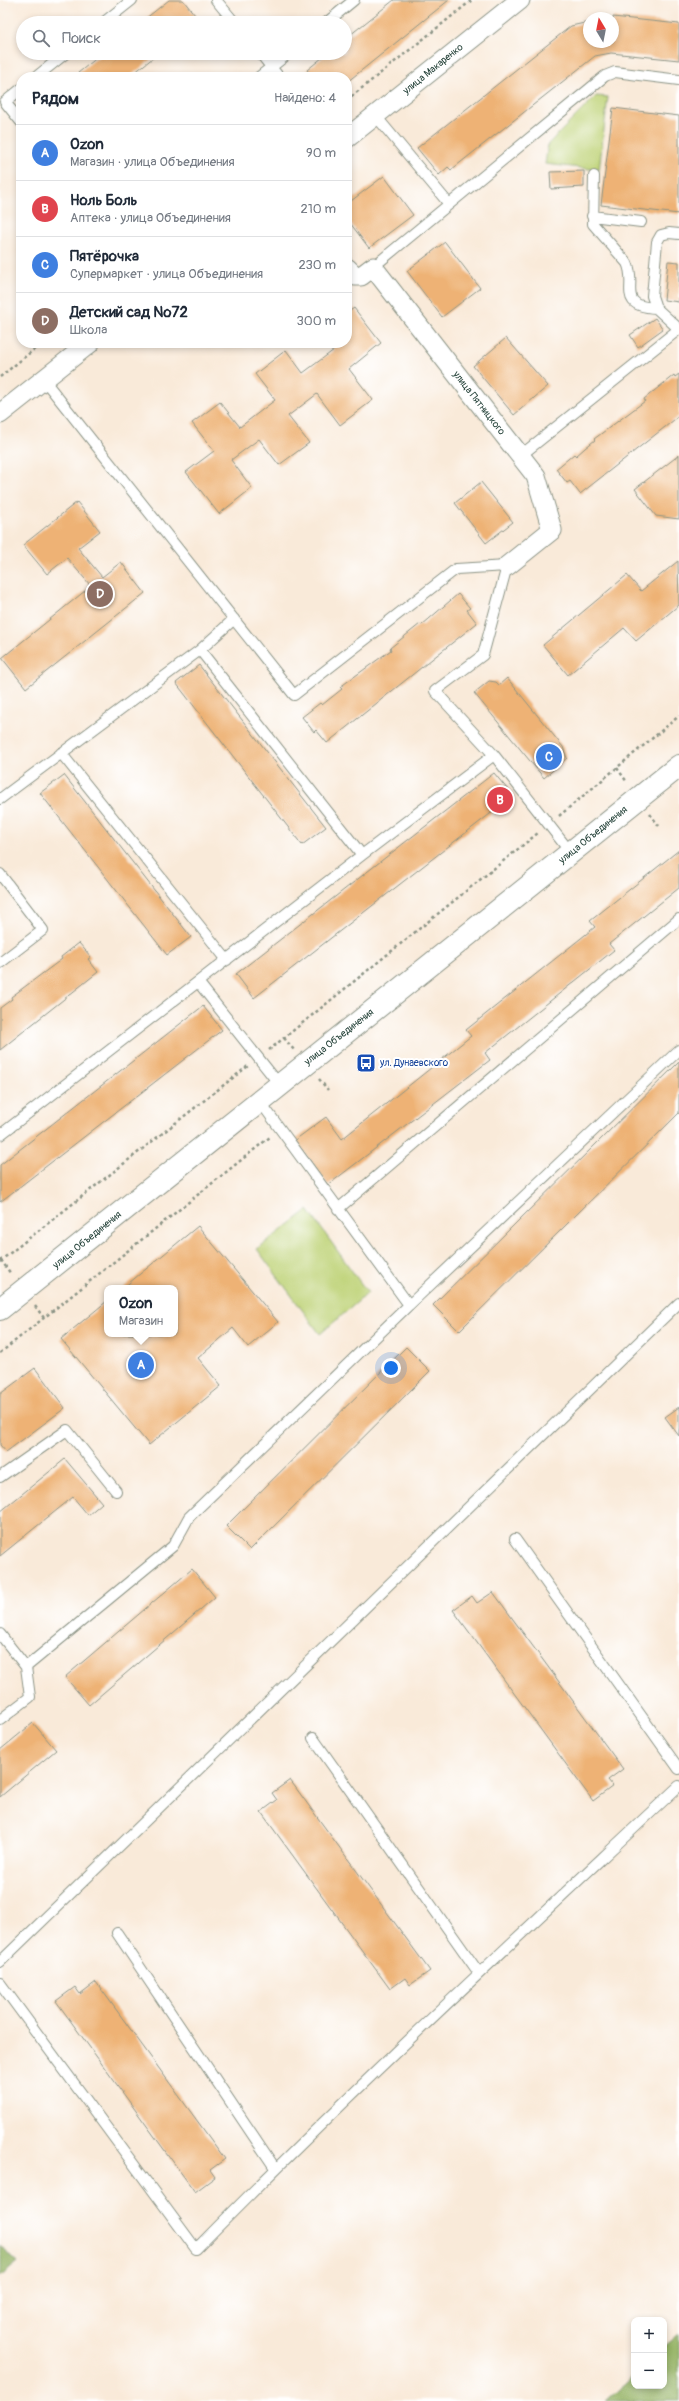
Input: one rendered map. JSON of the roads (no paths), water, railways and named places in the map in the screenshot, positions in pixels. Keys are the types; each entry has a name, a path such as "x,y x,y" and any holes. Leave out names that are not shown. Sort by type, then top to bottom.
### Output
{"street":[{"name":"улица Макаренко","path":"352,134 520,0"},
{"path":"352,273 355,276 361,276 373,266"},
{"name":"улица Пятницкого","path":"373,266 536,476 552,530 507,566"},
{"path":"0,414 84,348"},
{"name":"улица Объединения","path":"2,1304 679,766"}],"lane":[{"path":"112,16 132,0"},
{"path":"216,0 229,16"},
{"path":"335,16 354,0"},
{"path":"42,72 57,60"},
{"path":"266,60 275,72"},
{"path":"265,72 280,60"},
{"path":"373,266 610,73 679,80"},
{"path":"16,93 5,102 16,116"},
{"path":"375,115 449,204"},
{"path":"594,176 592,216 594,226 627,263 629,270 629,291 635,303 641,307 656,308"},
{"path":"592,216 641,222"},
{"path":"520,456 679,329 656,308 652,296 657,242 661,235 669,233 679,234"},
{"path":"44,380 294,695 456,569 507,566 483,655 434,691 494,755 571,853"},
{"path":"0,799 61,752 200,650 234,620"},
{"path":"200,650 362,855"},
{"path":"61,752 227,960"},
{"path":"0,1135 362,855 494,755"},
{"path":"0,874 43,930 0,963"},
{"path":"338,1209 679,919"},
{"path":"198,982 279,1084"},
{"path":"26,1667 173,1546 189,1517 409,1305 679,1050"},
{"path":"259,1100 409,1305"},
{"path":"0,1962 679,1304"},
{"path":"0,1477 67,1430 116,1491"},
{"path":"514,1539 679,1769"},
{"path":"0,1634 26,1667 30,1697 0,1720"},
{"path":"314,1738 479,1973"},
{"path":"0,1983 196,2249 275,2168 479,1973 679,1786"},
{"path":"117,1933 275,2168"}],"place":[{"name":"Детский сад №72","path":"100,594"},
{"name":"Пятёрочка","path":"549,757"},
{"name":"Ноль Боль","path":"500,800"},
{"name":"ул. Дунаевского","path":"366,1063"},
{"name":"Ozon","path":"141,1365"}]}
